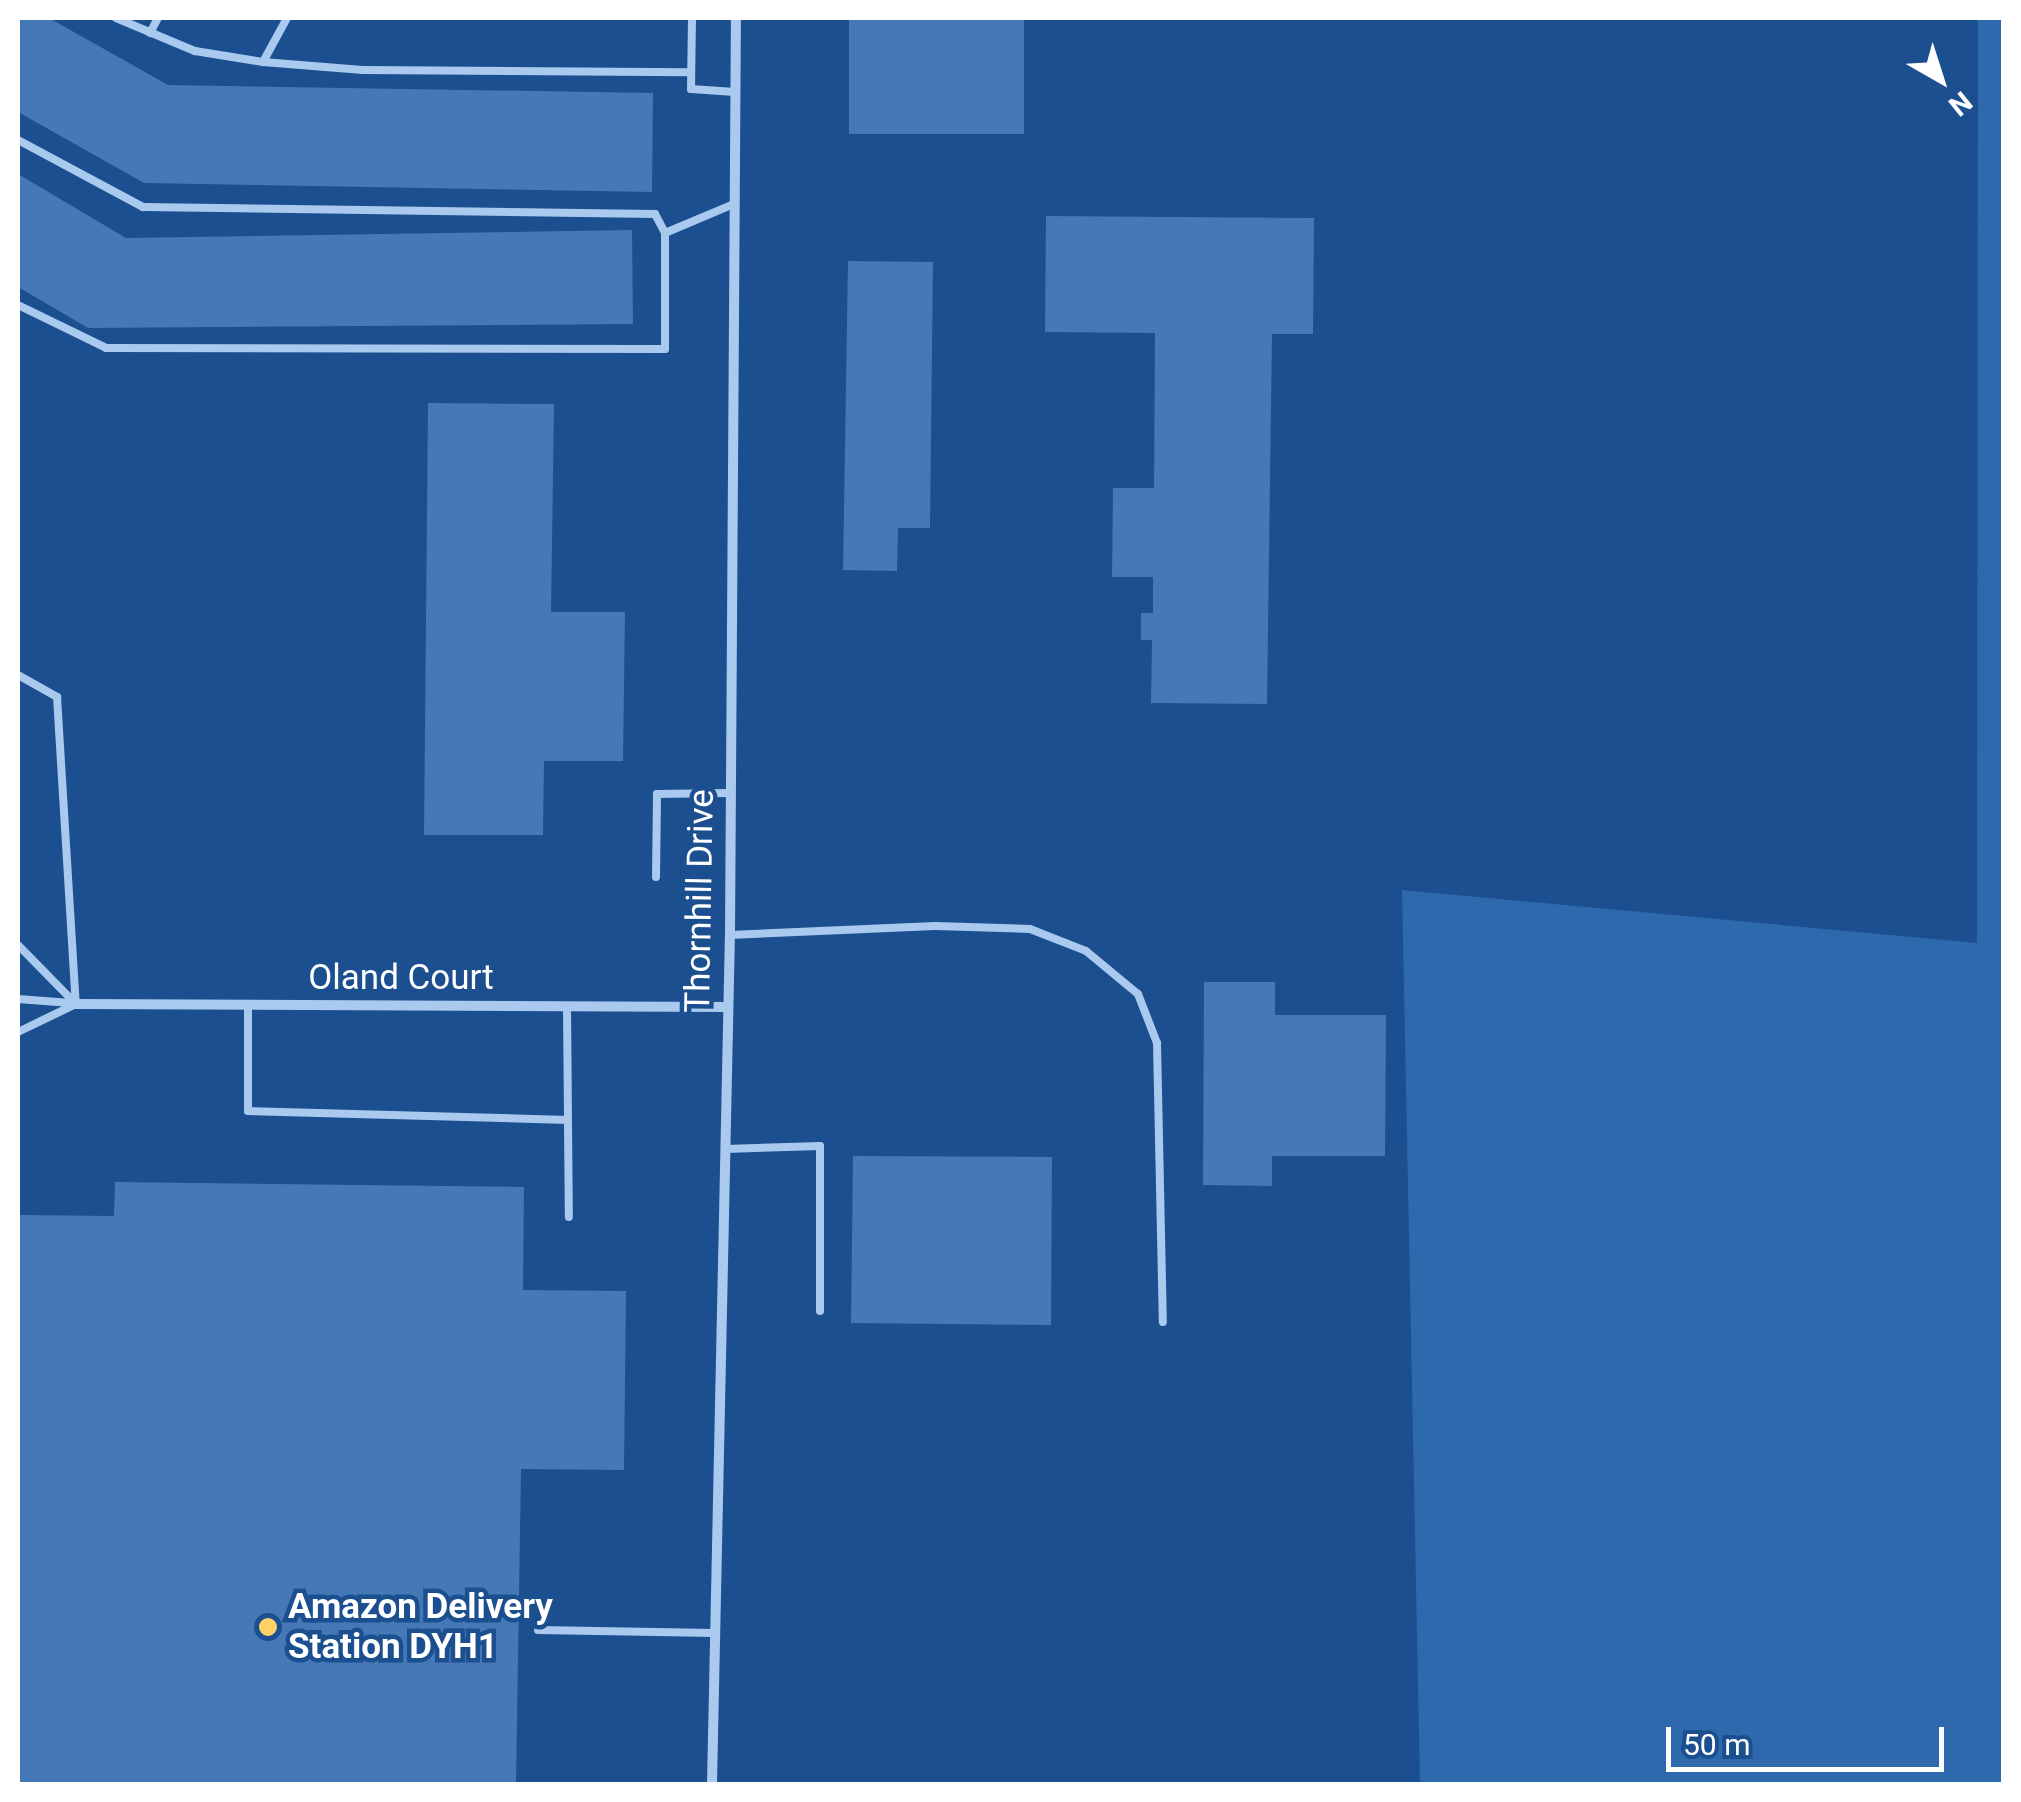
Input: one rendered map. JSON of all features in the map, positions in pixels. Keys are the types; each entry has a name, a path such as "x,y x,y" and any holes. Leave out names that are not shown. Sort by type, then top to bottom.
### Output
{"street":[{"name":"Thornhill Drive","path":"712,1784 730,934 736,18"},
{"name":"Oland Court","path":"76,1004 726,1007"}],"lane":[{"path":"116,18 195,51 263,62 363,70 690,72"},
{"path":"150,33 158,18"},
{"path":"263,62 287,18"},
{"path":"692,18 690,89 736,92"},
{"path":"18,140 143,207 655,214 665,234 666,348 106,348 18,305"},
{"path":"665,234 734,204"},
{"path":"18,674 57,697 76,1004"},
{"path":"656,877 656,794 729,793"},
{"path":"730,934 936,926 1030,930 1086,951 1138,994 1157,1043 1163,1322"},
{"path":"18,945 76,1004"},
{"path":"18,999 76,1004"},
{"path":"18,1032 76,1004"},
{"path":"248,1004 248,1112 568,1120"},
{"path":"567,1006 569,1217"},
{"path":"725,1149 820,1146 820,1311"},
{"path":"538,1630 715,1633"}],"shaded area":[{"path":"1978,18 2004,18 2003,1784 1420,1784 1402,890 1977,943"}],"building":[{"path":"18,18 49,18 168,85 653,93 652,192 144,183 18,112"},
{"path":"849,18 1024,18 1024,134 849,134"},
{"path":"18,174 126,238 632,230 633,324 88,328 18,287"},
{"path":"1046,216 1314,218 1313,334 1272,334 1267,704 1151,703 1152,640 1141,640 1141,613 1153,613 1153,577 1112,577 1113,488 1154,488 1155,333 1045,332"},
{"path":"848,261 933,262 930,528 898,528 897,571 843,570"},
{"path":"428,403 554,404 551,612 625,612 623,761 544,761 543,835 424,835"},
{"path":"1204,982 1275,982 1275,1015 1386,1015 1385,1156 1272,1156 1272,1186 1203,1185"},
{"path":"853,1156 1052,1157 1051,1325 851,1323"},
{"name":"Amazon Delivery Station DYH1","path":"115,1182 524,1187 523,1290 626,1291 624,1470 521,1469 516,1784 18,1784 18,1215 114,1216"}],"place":[{"name":"Amazon Delivery Station DYH1","path":"268,1627"}]}
